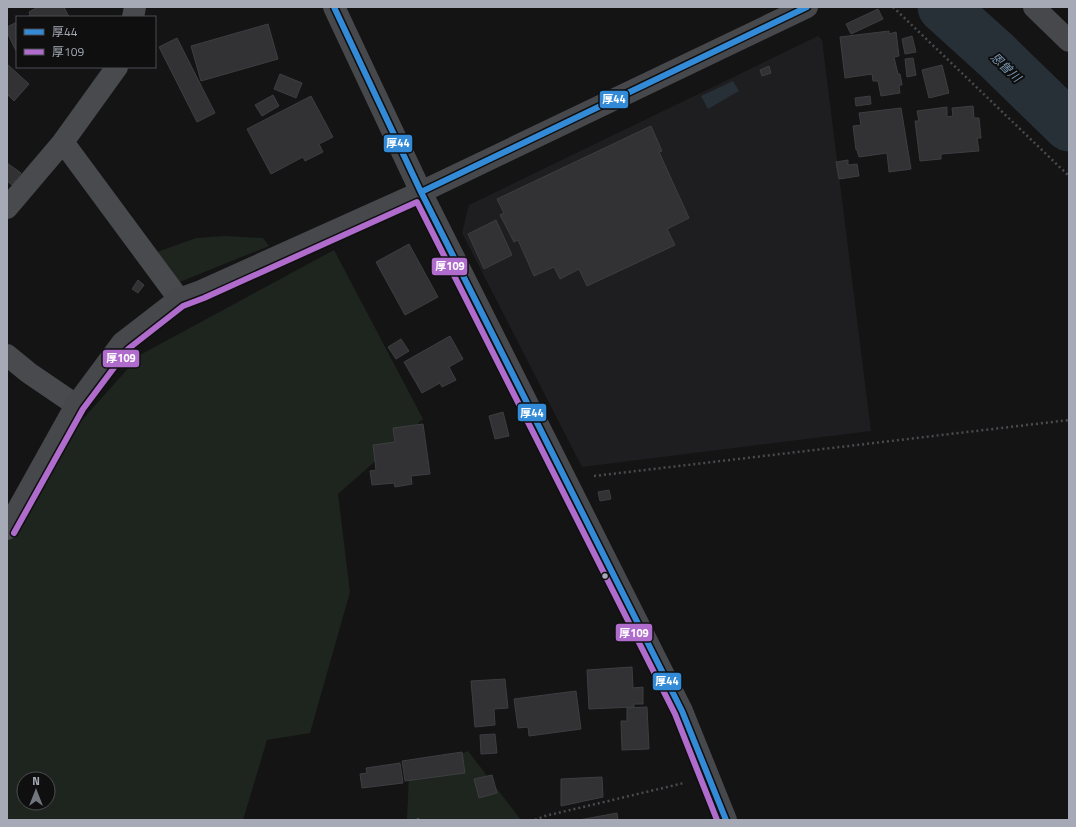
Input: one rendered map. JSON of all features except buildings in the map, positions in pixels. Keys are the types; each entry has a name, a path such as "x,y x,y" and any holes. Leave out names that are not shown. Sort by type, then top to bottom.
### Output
{"street":[{"path":"334,7 421,192 682,711 726,820"},
{"path":"7,529 76,405 122,343 179,299 201,291 421,192 807,7"},
{"path":"1034,7 1069,41"},
{"path":"7,208 63,142 116,68"},
{"path":"63,142 179,299"},
{"path":"7,355 29,373 76,405"}],"path":[{"path":"893,7 1069,176"},
{"path":"565,479 1069,420"},
{"path":"535,820 545,816 709,778"}],"shaded area":[{"path":"818,36 822,40 871,431 582,467 462,233 469,205"},
{"path":"733,81 739,91 708,109 701,96"},
{"path":"225,236 263,238 269,246 177,283 157,252 196,238"},
{"path":"334,250 423,419 338,494 350,592 310,733 267,740 243,820 7,820 7,529 33,475 140,355"},
{"path":"468,751 521,820 407,820 409,776"}],"waterway":[{"name":"恩曽川","path":"943,7 996,55 1069,126"}],"transit line":[{"name":"厚44","path":"334,7 421,192 682,711 726,820"},
{"name":"厚44","path":"421,192 807,7"},
{"name":"厚109","path":"14,533 83,409 128,349 183,306 204,298 417,202 675,714 717,820"}]}
